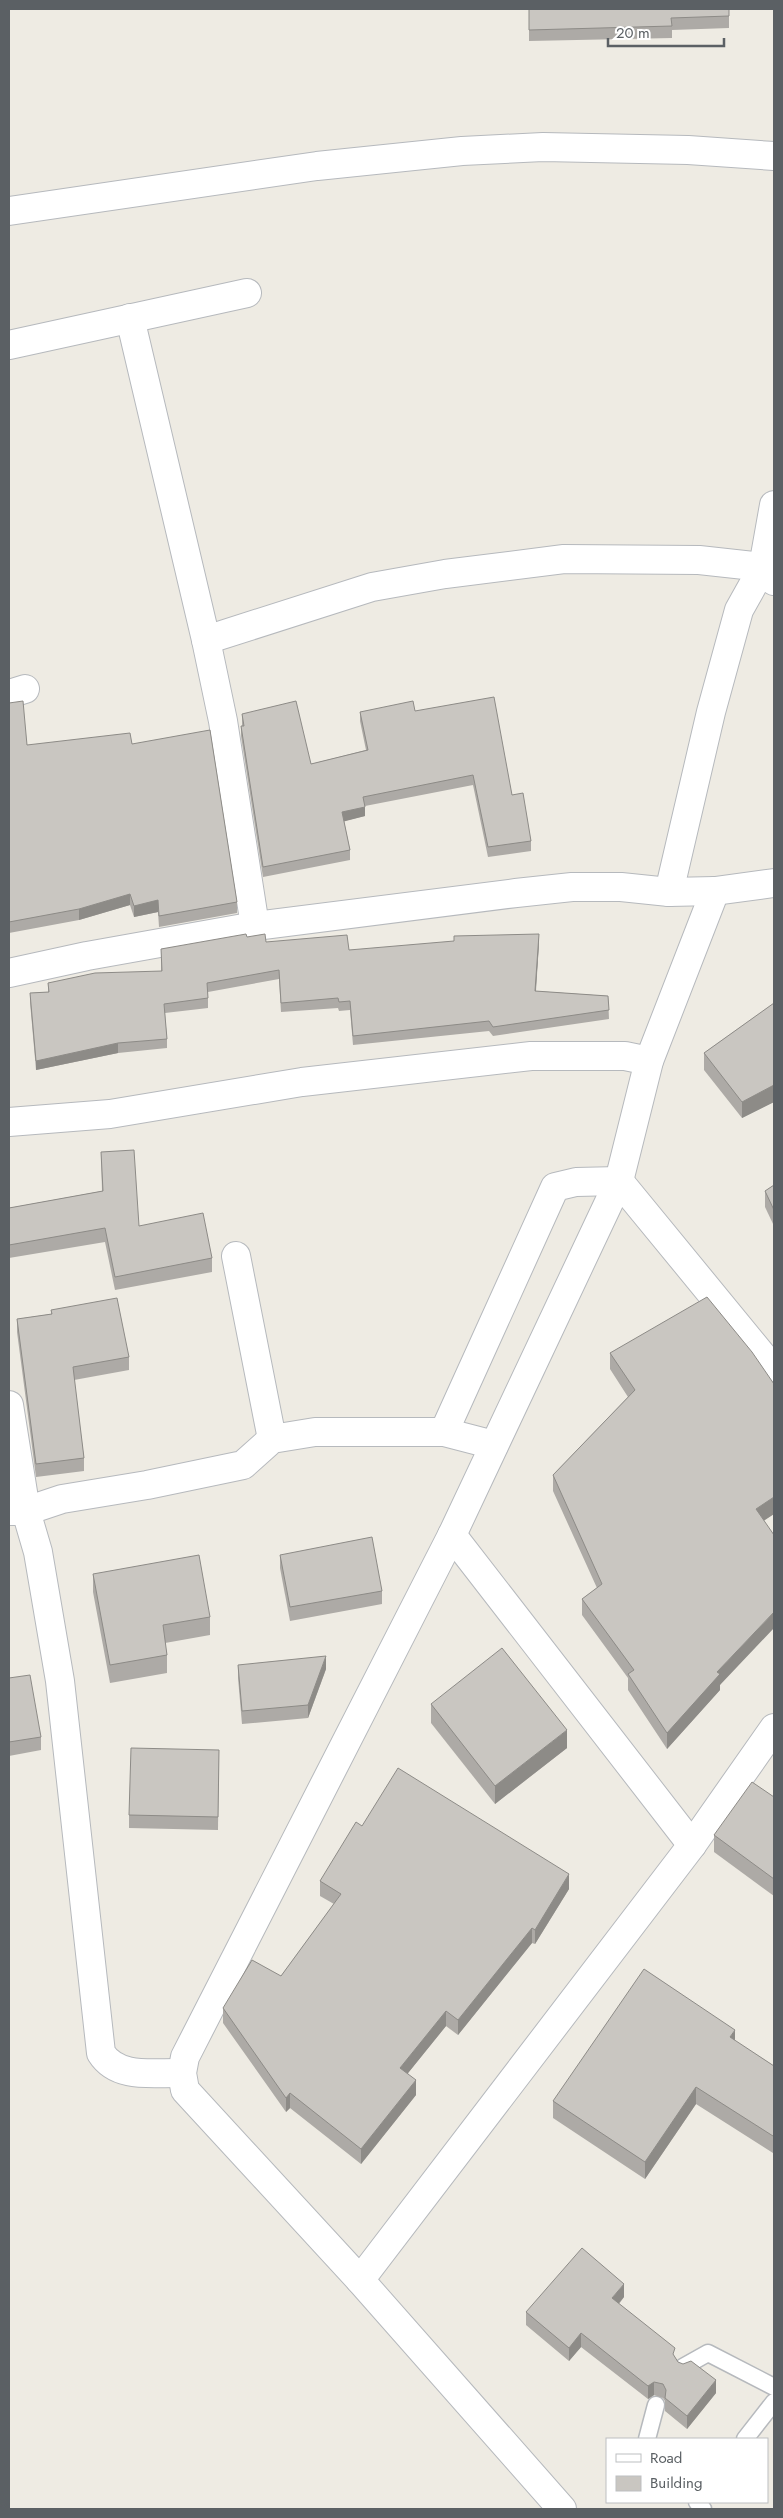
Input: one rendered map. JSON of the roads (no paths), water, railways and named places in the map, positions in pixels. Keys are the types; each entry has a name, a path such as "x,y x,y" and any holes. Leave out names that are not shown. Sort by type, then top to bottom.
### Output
{"street":[{"path":"9,211 317,166 462,151 543,147 688,150 774,156"},
{"path":"9,346 247,293"},
{"path":"130,318 206,640 223,721 255,926"},
{"path":"669,892 711,712 739,610 768,574 774,504"},
{"path":"206,640 372,587 445,574 564,559 699,560 768,574"},
{"path":"9,973 87,956 255,926 572,887 621,887 669,892 714,891 774,883"},
{"path":"562,2509 360,2280 185,2090 182,2073 185,2057 452,1535 619,1180 650,1061 714,891"},
{"path":"9,1122 110,1114 302,1082 531,1056 625,1056 650,1061"},
{"path":"619,1180 774,1370"},
{"path":"444,1432 555,1187 576,1182 619,1180"},
{"path":"236,1256 272,1439"},
{"path":"9,1405 17,1511 38,1552 60,1682 101,2054 113,2067 125,2072 182,2073"},
{"path":"17,1511 62,1499 147,1485 243,1465 272,1439 315,1432 444,1432 494,1445"},
{"path":"452,1535 692,1845"},
{"path":"360,2280 692,1845 774,1728"}],"lane":[{"path":"683,2367 708,2353 774,2387"},
{"path":"746,2438 774,2402"},
{"path":"647,2438 656,2405"}]}
